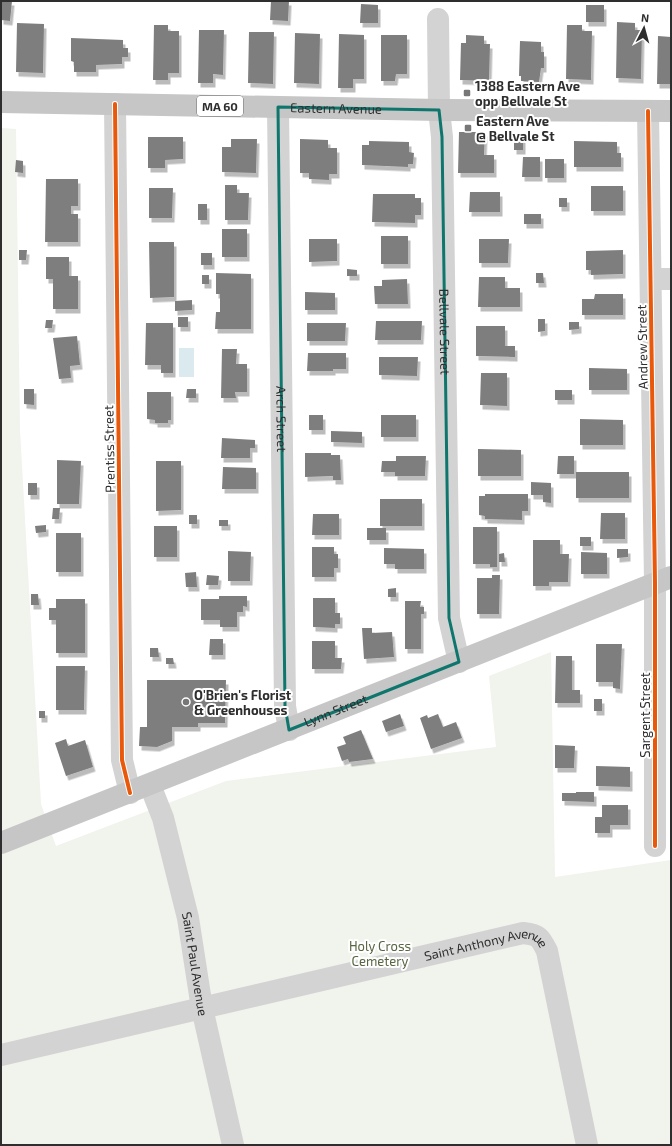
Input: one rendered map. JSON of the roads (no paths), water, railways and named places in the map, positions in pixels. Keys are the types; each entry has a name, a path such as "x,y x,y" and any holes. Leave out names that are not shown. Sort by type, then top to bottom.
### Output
{"main road":[{"name":"Eastern Avenue","path":"1,102 438,110 671,111"},
{"name":"Lynn Street","path":"1,843 289,730 663,580"}],"street":[{"name":"Bellvale Street","path":"438,19 438,110 442,145 449,618 459,662"},
{"name":"Prentiss Street","path":"115,104 122,760 130,793"},
{"name":"Arch Street","path":"278,107 285,706 289,730"},
{"name":"Andrew Street","path":"648,111 661,279 663,580"},
{"name":"Sargent Street","path":"656,846 663,580"},
{"name":"Saint Paul Avenue","path":"150,785 162,818 188,918 202,1008 233,1145"},
{"name":"Saint Anthony Avenue","path":"1,1055 523,933 533,934 540,938 547,951 587,1145"}],"place":[{"name":"1388 Eastern Ave opp Bellvale St","path":"467,93"},
{"name":"Eastern Ave @ Bellvale St","path":"468,128"},
{"name":"O'Brien's Florist & Greenhouses","path":"186,702"}],"park label":[{"name":"Holy Cross Cemetery","path":"380,954"}]}
